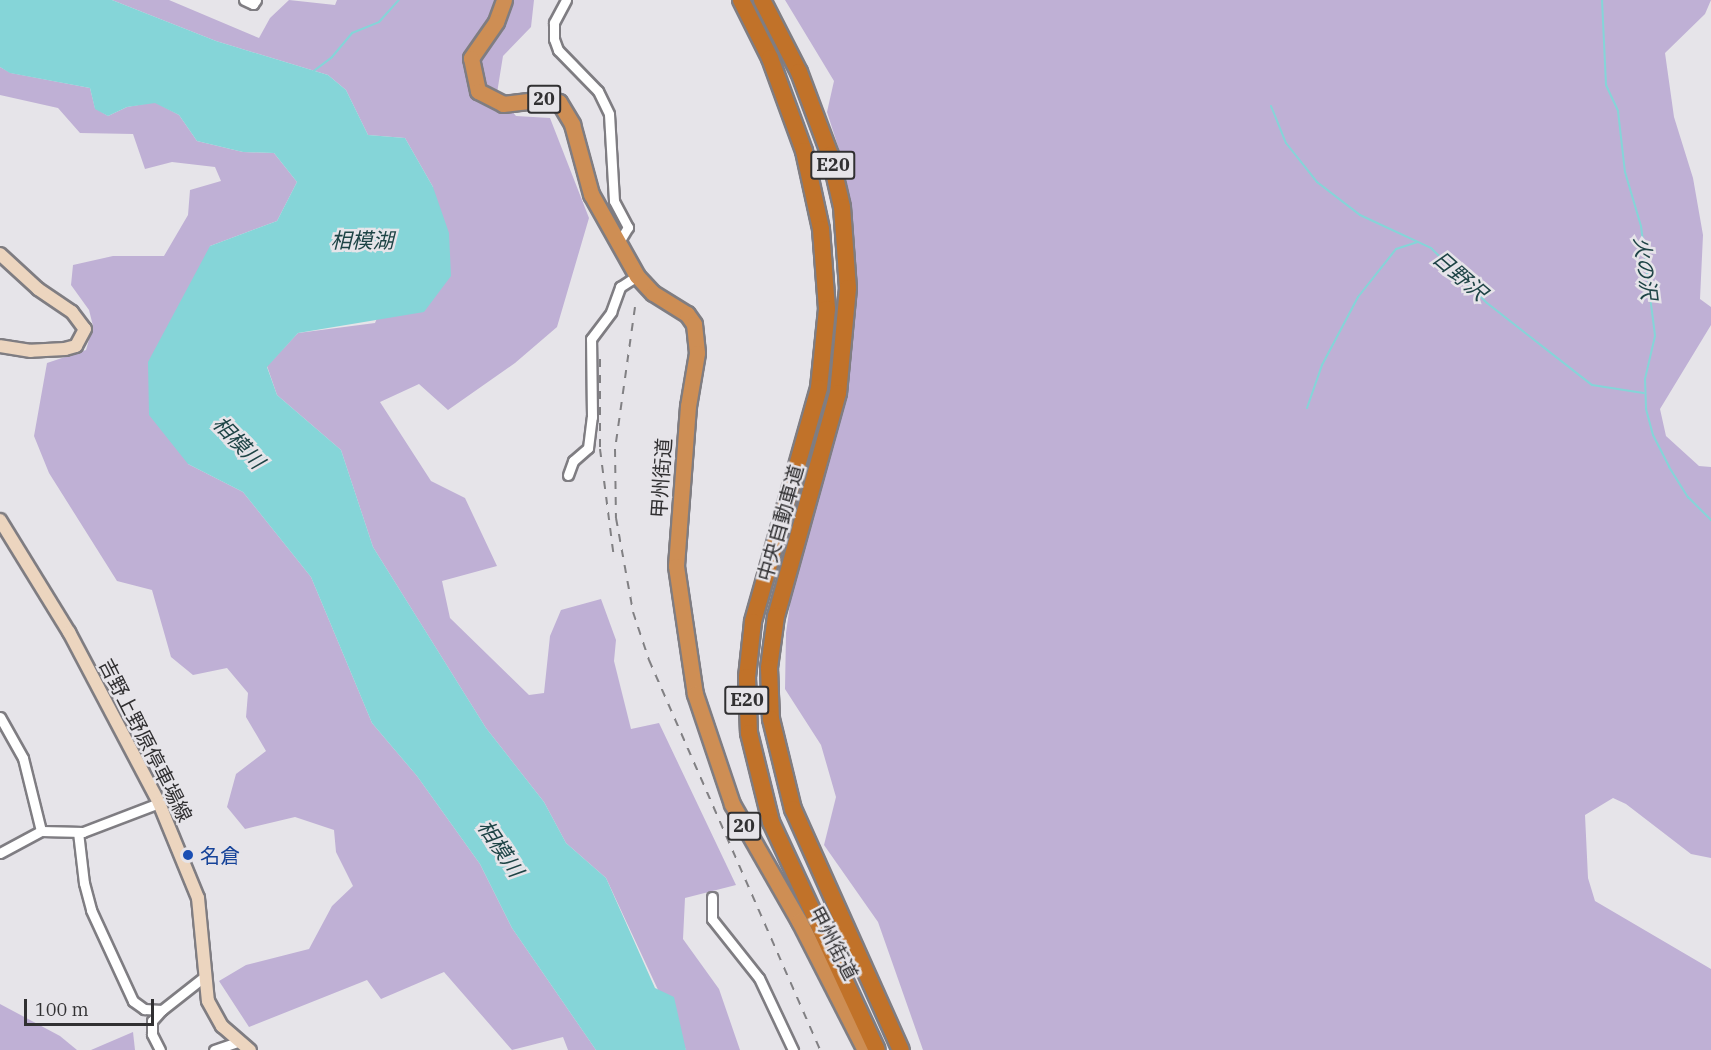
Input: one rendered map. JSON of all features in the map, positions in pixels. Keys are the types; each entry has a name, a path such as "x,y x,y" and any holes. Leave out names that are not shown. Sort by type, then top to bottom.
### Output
{"highway":[{"name":"甲州街道","path":"504,0 496,22 471,58 475,84 492,102 552,99 565,109 591,194 637,276 653,293 687,314 697,335 686,423 676,566 695,694 732,804 800,921 865,1050"},
{"name":"中央自動車道","path":"741,0 784,93 812,181 824,254 826,332 819,388 753,622 747,677 749,733 771,822 878,1050"},
{"name":"中央自動車道","path":"762,0 811,100 837,180 847,258 845,345 831,423 781,593 772,644 770,697 774,745 793,809 902,1050"}],"main road":[{"path":"0,254 38,289 72,312 85,329 75,346 65,349 30,351 0,346"},
{"name":"吉野上野原停車場線","path":"0,520 69,632 159,803 198,898 208,1001 222,1026 237,1042 250,1050"}],"street":[{"path":"244,0 253,4 256,0"},
{"path":"566,0 554,23 554,39 558,50 598,92 609,114 614,201 628,227 619,242"},
{"path":"568,475 573,461 588,448 592,417 591,339 611,312 620,287 637,276"},
{"path":"0,717 23,758 41,831"},
{"path":"0,853 41,831 78,832 159,803"},
{"path":"78,832 84,882 91,910 133,1000 144,1009 162,1010"},
{"path":"712,897 712,919 759,978 793,1050"},
{"path":"165,1050 158,1047 152,1021 162,1010 205,976"},
{"path":"214,1050 237,1042"}],"shaded area":[{"path":"112,0 169,0 259,38 270,18 289,0 335,5 337,0 534,0 531,27 503,56 497,93 516,116 550,118 589,218 557,327 515,363 448,410 419,384 380,402 431,481 465,498 497,566 442,581 450,618 529,695 544,693 550,636 561,610 601,599 616,640 614,661 631,729 659,723 736,885 685,898 683,939 719,989 740,1050 686,1050 606,878 566,843 544,802 486,728 373,547 341,450 277,395 267,366 298,333 375,323 433,187 405,138 368,135 346,90 328,75 216,41"},
{"path":"785,0 1711,0 1705,14 1665,53 1674,117 1693,178 1703,235 1700,299 1711,307 1711,325 1660,409 1666,436 1699,466 1711,467 1711,858 1691,854 1626,804 1613,798 1585,815 1588,878 1595,901 1711,969 1711,1050 923,1050 878,922 824,845 836,797 821,745 785,689 786,633 796,561 847,387 856,293 853,221 844,165 827,112 834,81"},
{"path":"0,67 11,73 90,88 95,108 108,116 127,107 155,102 179,115 197,141 243,152 274,153 297,182 277,221 210,246 188,464 243,492 311,577 372,723 417,776 480,864 512,928 596,1050 568,1050 563,1037 512,1050 444,972 381,999 367,980 249,1027 219,981 246,965 309,949 332,906 353,886 336,852 334,830 295,817 245,829 227,807 236,774 266,751 246,717 248,693 227,668 193,675 171,657 152,590 117,581 49,473 34,436 47,363 86,350 93,326 89,310 71,285 73,265 113,256 164,256 188,215 190,190 221,181 215,167 172,162 145,169 133,134 80,133 58,108 0,95"},
{"path":"0,1004 60,1036 77,1050 0,1050"},
{"path":"133,1032 135,1050 91,1050"}],"water":[{"name":"相模湖","path":"0,0 112,0 216,41 328,75 346,90 368,135 405,138 433,187 449,233 451,276 424,312 298,333 267,367 277,395 341,450 373,547 486,728 544,802 566,843 606,878 655,988 674,997 686,1050 596,1050 512,928 480,864 417,776 372,723 311,577 243,492 188,464 149,415 148,362 210,246 277,221 297,182 274,153 243,152 197,141 179,115 155,103 127,107 108,116 95,109 90,88 10,73 0,67"}],"waterway":[{"path":"311,73 332,57 352,33 379,22 399,0"},
{"name":"火の沢","path":"1602,0 1606,85 1618,111 1625,172 1641,226 1655,336 1645,379 1646,409 1653,435 1669,467 1688,497 1711,520"},
{"name":"日野沢","path":"1271,106 1286,143 1317,182 1360,215 1431,248 1487,303 1592,385 1643,393"},
{"name":"日野沢","path":"1307,408 1322,365 1358,297 1396,249 1417,242"}],"railway":[{"path":"635,307 615,449 616,518 633,612 649,660 820,1050"},
{"path":"600,359 600,449 614,559"}],"place":[{"name":"名倉","path":"188,855"}],"water label":[{"name":"相模川","path":"239,442"},
{"name":"相模川","path":"501,848"}]}
